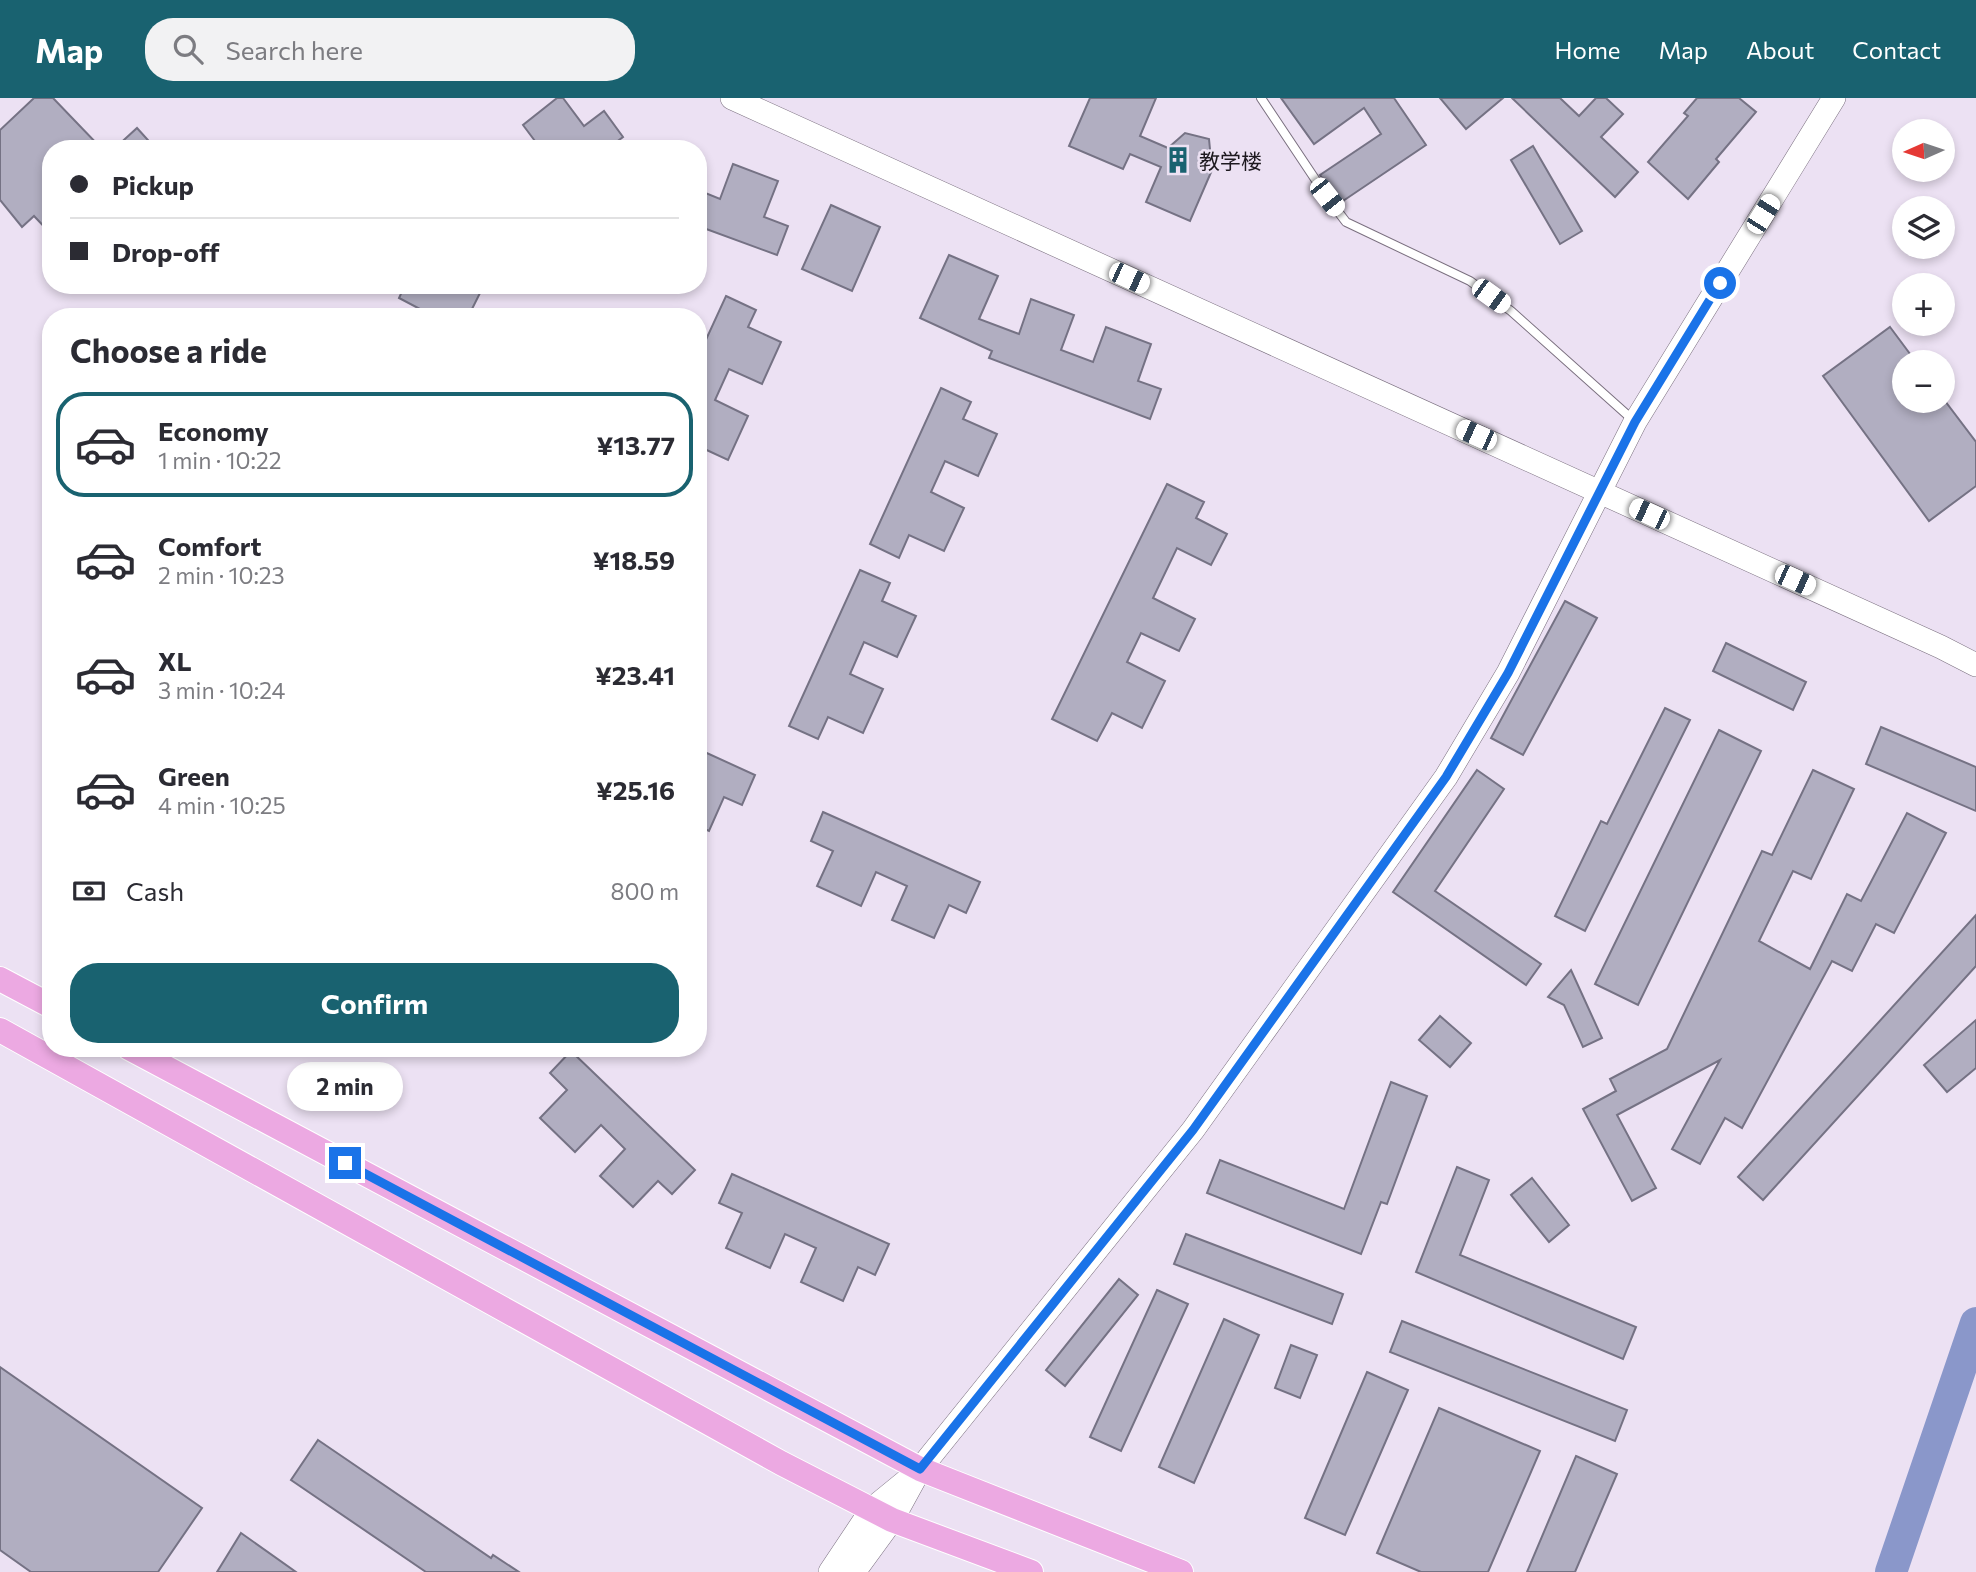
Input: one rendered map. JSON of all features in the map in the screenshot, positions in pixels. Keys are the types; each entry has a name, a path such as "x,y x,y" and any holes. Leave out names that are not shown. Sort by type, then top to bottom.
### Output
{"main road":[{"path":"732,98 1976,665"},
{"path":"830,1572 920,1469 1193,1130 1446,777 1508,673 1635,422 1833,98"},
{"path":"0,979 42,1001"},
{"path":"0,1030 42,1053"},
{"path":"49,1057 781,1463 882,1514 1031,1572"},
{"path":"146,1057 920,1469 1181,1572"},
{"path":"854,1572 882,1514"}],"lane":[{"path":"1261,98 1346,222 1471,281 1511,311 1635,422"}],"building":[{"path":"34,98 53,98 93,140 42,140 42,224 34,216 22,227 0,200 0,130"},
{"path":"557,98 563,98 584,126 604,111 623,137 619,140 534,140 523,125"},
{"name":"教学楼","path":"1090,98 1156,98 1140,136 1168,148 1185,133 1209,139 1212,170 1190,221 1146,202 1161,167 1130,154 1123,169 1069,146"},
{"path":"1281,98 1394,98 1426,145 1340,203 1320,175 1381,134 1364,108 1314,144"},
{"path":"1440,98 1503,98 1466,129"},
{"path":"1512,98 1560,98 1579,116 1596,98 1606,98 1623,114 1601,137 1638,172 1615,197"},
{"path":"1697,98 1739,98 1756,112 1716,159 1719,162 1688,199 1648,162 1688,116 1684,113"},
{"path":"137,128 148,140 124,140"},
{"path":"1533,146 1582,231 1560,244 1511,160"},
{"path":"733,164 778,181 764,217 788,226 777,255 707,229 707,194 720,199"},
{"path":"831,205 880,227 852,291 802,269"},
{"path":"949,255 998,276 979,319 1019,334 1031,299 1074,315 1061,350 1093,362 1106,327 1151,344 1138,381 1161,389 1150,419 989,358 992,351 920,318"},
{"path":"401,294 480,294 472,308 418,308 399,298"},
{"path":"726,296 756,310 748,327 781,342 762,384 729,369 715,400 748,416 728,460 707,450 707,337"},
{"path":"1890,327 1892,336 1897,336 1907,350 1892,350 1892,413 1954,413 1976,442 1976,486 1929,521 1823,376"},
{"path":"941,388 971,402 963,419 997,434 978,476 945,461 931,492 964,508 944,551 909,535 899,558 870,544"},
{"path":"1167,484 1204,502 1196,518 1227,534 1211,565 1177,548 1153,598 1195,619 1179,651 1141,633 1127,662 1165,681 1142,728 1112,713 1097,741 1052,719"},
{"path":"860,570 890,583 882,601 916,616 897,657 864,642 850,674 883,689 863,733 828,717 818,739 789,726"},
{"path":"1565,601 1597,618 1523,755 1491,738"},
{"path":"1726,643 1806,682 1793,710 1713,671"},
{"path":"1665,708 1690,720 1585,931 1555,916 1601,821 1607,824"},
{"path":"1881,727 1976,767 1976,811 1866,764"},
{"path":"1719,730 1761,751 1638,1005 1595,984"},
{"path":"707,753 755,775 742,805 724,797 709,831"},
{"path":"1477,770 1504,789 1435,891 1541,964 1526,985 1393,892"},
{"path":"1813,770 1854,789 1811,879 1793,871 1759,941 1810,969 1847,894 1861,901 1907,813 1946,833 1894,933 1876,924 1852,971 1832,961 1742,1128 1725,1118 1700,1164 1672,1149 1720,1060 1617,1115 1656,1188 1632,1201 1583,1109 1616,1091 1610,1079 1667,1049 1762,851 1772,855"},
{"path":"823,812 980,882 966,913 949,905 934,938 892,920 907,886 876,872 861,906 817,886 833,851 811,841"},
{"path":"1976,915 1976,966 1763,1200 1738,1177"},
{"path":"1571,970 1602,1038 1583,1047 1564,1005 1548,997"},
{"path":"1440,1016 1471,1043 1450,1067 1419,1040"},
{"path":"1976,1020 1976,1068 1947,1092 1924,1065"},
{"path":"565,1057 577,1057 695,1170 672,1194 658,1181 633,1207 600,1176 625,1149 601,1125 575,1152 540,1118 567,1090 550,1073"},
{"path":"1391,1082 1427,1096 1387,1204 1381,1202 1361,1254 1207,1193 1220,1160 1344,1209"},
{"path":"1457,1167 1489,1180 1460,1255 1636,1327 1623,1359 1416,1272"},
{"path":"732,1174 889,1244 875,1275 858,1267 843,1301 801,1282 816,1248 785,1234 770,1268 726,1248 742,1213 719,1203"},
{"path":"1532,1178 1569,1225 1549,1242 1511,1195"},
{"path":"1186,1234 1343,1294 1332,1324 1174,1264"},
{"path":"1119,1279 1138,1295 1065,1386 1046,1370"},
{"path":"1157,1290 1188,1304 1121,1451 1090,1437"},
{"path":"1224,1319 1259,1335 1194,1483 1159,1467"},
{"path":"1402,1321 1627,1410 1615,1441 1390,1352"},
{"path":"1291,1345 1317,1355 1300,1398 1275,1388"},
{"path":"0,1367 202,1508 158,1572 31,1572 0,1550"},
{"path":"1367,1372 1408,1390 1345,1535 1305,1518"},
{"path":"1439,1408 1540,1451 1488,1572 1421,1572 1377,1553"},
{"path":"318,1440 491,1558 493,1555 519,1572 426,1572 291,1480"},
{"path":"1576,1456 1617,1474 1575,1572 1527,1572"},
{"path":"241,1533 296,1572 217,1572"}],"waterway":[{"path":"1891,1572 1976,1323"}],"place":[{"name":"教学楼","path":"1178,160"}],"route":[{"path":"345,1163 920,1469 1193,1130 1446,777 1508,673 1635,422 1720,283"}]}
